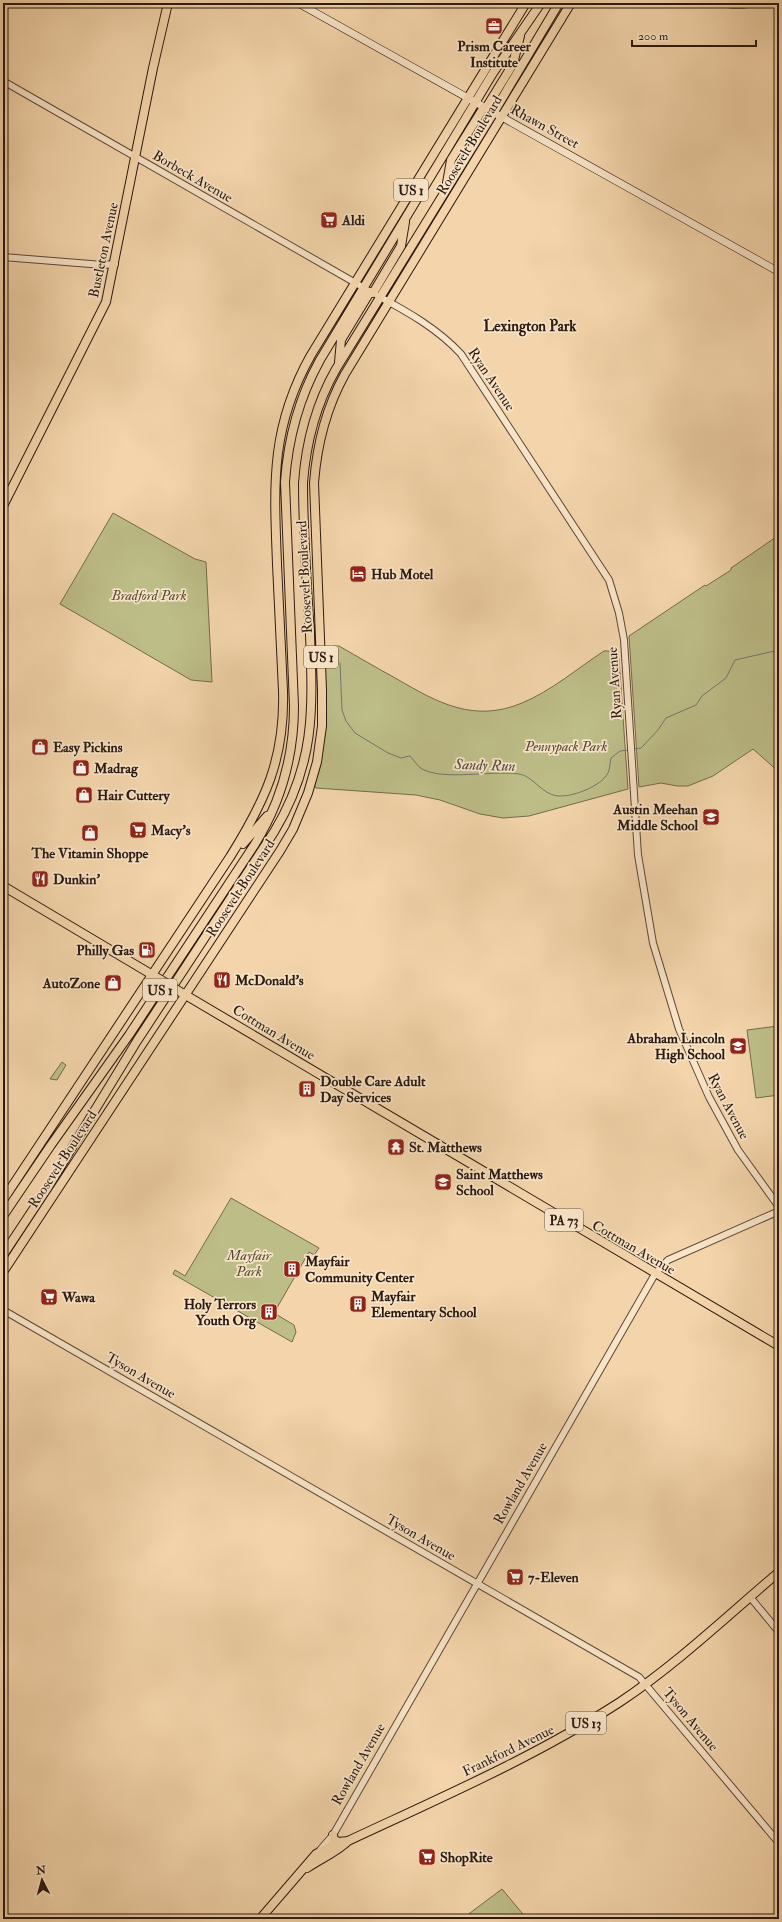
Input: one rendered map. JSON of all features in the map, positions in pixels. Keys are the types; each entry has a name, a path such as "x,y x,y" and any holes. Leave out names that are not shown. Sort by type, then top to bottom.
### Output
{"main road":[{"name":"Bustleton Avenue","path":"3,506 103,309 115,264 135,157 168,3"},
{"name":"Rhawn Street","path":"298,3 779,272"},
{"name":"Roosevelt Boulevard","path":"3,1200 230,857 264,798 273,773 280,743 283,702 274,486 278,446 283,424 294,390 305,366 354,283 526,3"},
{"name":"Roosevelt Boulevard","path":"3,1255 142,1034 274,832 295,791 305,759 312,714 303,483 308,441 321,400 340,363 341,340 401,246 405,220 476,102 523,28 541,3"},
{"name":"Roosevelt Boulevard","path":"3,1216 146,1010 255,844 276,804 286,772 292,740 294,706 285,494 290,437 302,398 314,370 433,209 494,112 559,3"},
{"name":"Roosevelt Boulevard","path":"3,1272 287,839 298,818 310,788 319,750 323,714 314,483 321,434 329,408 340,384 389,302 572,3"},
{"path":"718,3 738,5 759,3"},
{"path":"444,191 451,160 513,64 523,28"},
{"path":"433,209 461,184"},
{"path":"392,221 420,196"},
{"path":"305,528 317,566"},
{"path":"279,598 292,647"},
{"path":"230,857 276,804"},
{"name":"Cottman Avenue","path":"3,886 655,1274 779,1346"},
{"path":"82,1131 119,1094"},
{"path":"3,1205 11,1188"},
{"name":"Frankford Avenue","path":"260,1919 316,1854 339,1842 348,1841 555,1742 664,1671 779,1572"},
{"path":"334,1831 334,1840 339,1842"},
{"name":"Frankford Avenue","path":"297,1876 325,1856 342,1848 348,1841"}],"street":[{"name":"Borbeck Avenue","path":"3,81 372,292"},
{"path":"3,257 104,265 115,264"},
{"name":"Ryan Avenue","path":"372,292 422,320 450,342 462,354 609,580 616,599 622,626 638,855 653,943 672,1007 697,1070 722,1121 743,1156 779,1207"},
{"name":"Rowland Avenue","path":"316,1854 319,1846 334,1831 655,1274 668,1260 779,1211"},
{"name":"Tyson Avenue","path":"3,1310 636,1675 646,1684 779,1843"},
{"path":"750,1597 779,1632"}],"green space":[{"name":"Bradford Park","path":"113,513 195,559 206,562 212,682 191,680 60,604"},
{"name":"Pennypack Park","path":"779,535 779,772 753,749 713,776 688,786 677,786 661,783 639,787 629,636 705,585 706,586 731,570 731,568"},
{"name":"Pennypack Park","path":"334,646 339,646 427,696 457,708 472,711 505,709 522,703 554,686 604,651 613,651 619,659 628,789 529,816 503,818 480,814 440,800 416,795 316,788 314,784 324,653"},
{"path":"778,1026 779,1095 756,1098 747,1030"},
{"path":"62,1062 66,1065 57,1080 50,1079"},
{"name":"Mayfair Park","path":"231,1198 319,1248 314,1255 309,1252 274,1313 294,1325 296,1332 292,1342 173,1274 175,1270 185,1276"},
{"path":"502,1889 527,1919 462,1919"}],"waterway":[{"name":"Sandy Run","path":"634,749 641,748 658,730 666,718 696,705 702,696 726,678 735,660 779,650"},
{"name":"Sandy Run","path":"340,663 342,710 346,721 355,733 388,753 401,758 410,756 420,768 431,772 455,775 496,773 519,774 529,778 549,793 567,796 580,792 600,782 608,773 611,758 620,751 629,750"}],"place":[{"name":"Prism Career Institute","path":"494,26"},
{"name":"Aldi","path":"329,220"},
{"name":"Hub Motel","path":"358,574"},
{"name":"Easy Pickins","path":"40,747"},
{"name":"Madrag","path":"81,768"},
{"name":"Hair Cuttery","path":"84,795"},
{"name":"Austin Meehan Middle School","path":"711,817"},
{"name":"Macy's","path":"138,830"},
{"name":"The Vitamin Shoppe","path":"90,833"},
{"name":"Dunkin'","path":"40,879"},
{"name":"Philly Gas","path":"147,950"},
{"name":"McDonald's","path":"222,980"},
{"name":"AutoZone","path":"113,983"},
{"name":"Abraham Lincoln High School","path":"738,1046"},
{"name":"Double Care Adult Day Services","path":"307,1089"},
{"name":"St. Matthews","path":"396,1147"},
{"name":"Saint Matthews School","path":"443,1182"},
{"name":"Mayfair Community Center","path":"292,1269"},
{"name":"Wawa","path":"49,1297"},
{"name":"Mayfair Elementary School","path":"358,1304"},
{"name":"Holy Terrors Youth Org","path":"269,1312"},
{"name":"7-Eleven","path":"515,1577"},
{"name":"ShopRite","path":"427,1857"}],"district":[{"name":"Lexington Park","path":"530,326"}]}
